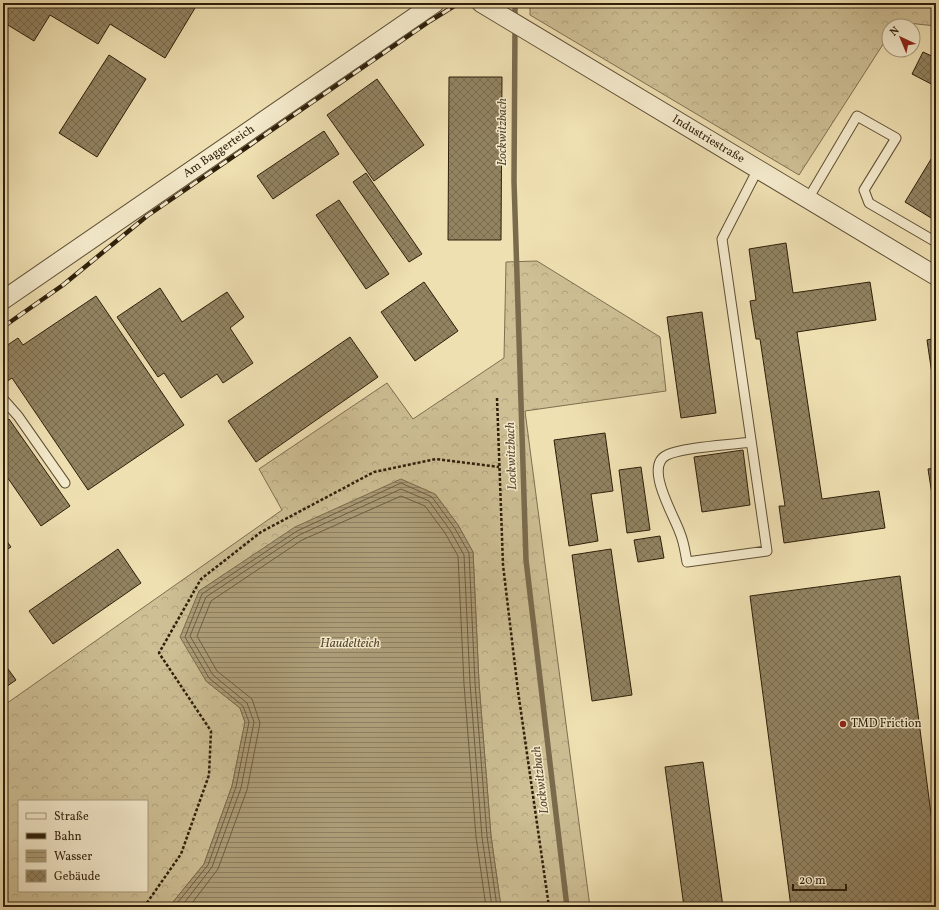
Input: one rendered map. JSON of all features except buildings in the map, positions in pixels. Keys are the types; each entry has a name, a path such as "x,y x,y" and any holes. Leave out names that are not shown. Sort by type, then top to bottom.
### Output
{"street":[{"name":"Am Baggerteich","path":"3,300 435,3"},
{"name":"Industriestraße","path":"481,3 936,276"}],"lane":[{"path":"808,199 857,116 896,138 864,190 870,203 936,242"},
{"path":"751,442 687,450 666,455 660,460 658,469 662,493 680,533 687,562 767,551 722,239 758,169"},
{"path":"3,399 18,416 65,483"}],"path":[{"path":"497,398 503,565 518,691 549,907"},
{"path":"144,907 181,854 209,775 211,731 159,653 201,579 261,532 374,472 436,459 499,467"}],"green space":[{"path":"530,3 936,3 936,26 921,24 921,18 881,18 881,47 799,175 530,15"},
{"path":"537,261 660,337 666,391 525,411 590,907 501,907 491,836 479,683 473,552 458,525 435,494 247,560 199,591 206,681 240,708 245,722 232,786 204,864 169,907 3,907 3,706 282,510 259,469 387,383 413,419 504,358 506,262"}],"water":[{"name":"Haudelteich","path":"401,479 435,494 458,525 473,552 479,683 491,836 501,907 169,907 204,864 232,786 245,722 240,708 206,681 180,637 199,591 295,527"}],"waterway":[{"name":"Lockwitzbach","path":"515,3 515,19"},
{"name":"Lockwitzbach","path":"515,27 514,181 526,560 567,907"}],"railway":[{"path":"3,327 63,285 147,216 430,21 459,3"}],"place":[{"name":"TMD Friction","path":"843,724"}]}
